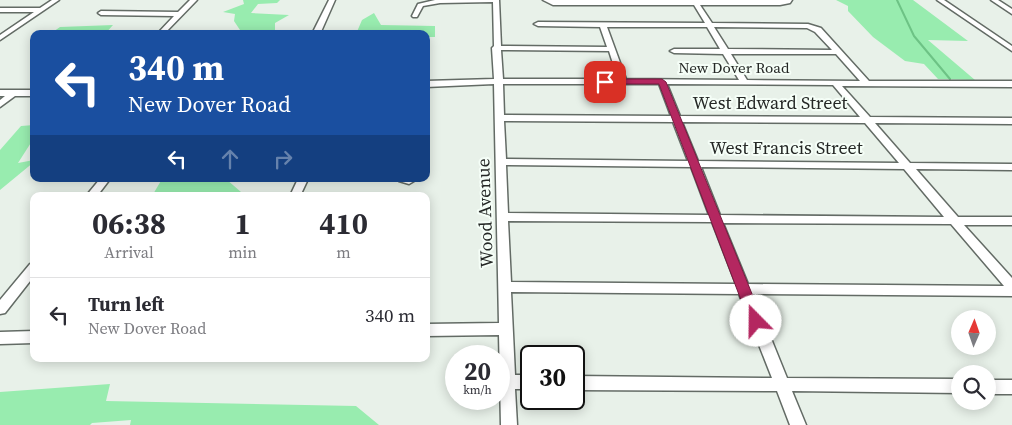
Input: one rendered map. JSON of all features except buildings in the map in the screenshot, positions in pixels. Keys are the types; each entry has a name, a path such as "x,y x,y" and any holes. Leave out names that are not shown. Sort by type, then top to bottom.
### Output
{"street":[{"path":"0,38 56,0"},
{"path":"164,30 194,0"},
{"path":"318,30 332,0"},
{"path":"415,16 420,5 432,1 496,0"},
{"name":"Wood Avenue","path":"496,0 498,118 507,345"},
{"path":"546,0 559,3 695,1 780,3 788,2 789,0"},
{"path":"940,0 1012,49"},
{"path":"994,0 1012,12"},
{"path":"695,1 744,82"},
{"path":"0,10 42,10"},
{"path":"102,13 180,14"},
{"path":"538,24 808,26 818,30 867,84"},
{"path":"603,24 622,82"},
{"path":"0,32 9,32"},
{"path":"496,48 612,49"},
{"path":"674,50 838,52"},
{"name":"New Dover Road","path":"430,84 497,81 1011,84"},
{"path":"662,82 798,425"},
{"path":"835,83 1012,287"},
{"path":"0,93 30,92"},
{"path":"0,104 13,93"},
{"name":"West Edward Street","path":"498,118 1012,121"},
{"name":"West Francis Street","path":"500,162 1012,167"},
{"path":"94,192 103,182"},
{"path":"503,217 1012,221"},
{"path":"0,309 30,272"},
{"path":"505,287 1012,291"},
{"path":"430,330 506,329"},
{"path":"0,338 30,337"},
{"path":"585,382 951,386"},
{"path":"996,387 1012,387"},
{"name":"Wood Avenue","path":"509,410 509,425"}],"green space":[{"path":"243,0 280,0 277,3 258,4 251,13 289,15 275,23 275,30 240,30 234,21 235,14 223,12 244,4"},
{"path":"836,0 913,0 968,41 928,40 975,80 938,79 924,64 905,61 873,37 848,11 848,6"},
{"path":"374,13 381,25 435,26 435,37 430,37 430,30 358,30 362,20"},
{"path":"113,25 109,30 56,30 60,27"},
{"path":"30,125 30,144 18,163 30,161 30,165 0,190 0,150 21,126"},
{"path":"160,182 229,182 241,192 154,192"},
{"path":"110,384 106,401 356,406 379,425 130,425 131,420 92,423 90,425 0,425 0,392"}],"waterway":[{"path":"897,0 914,36 950,79"}],"route":[{"path":"605,82 662,82 756,321"}]}
